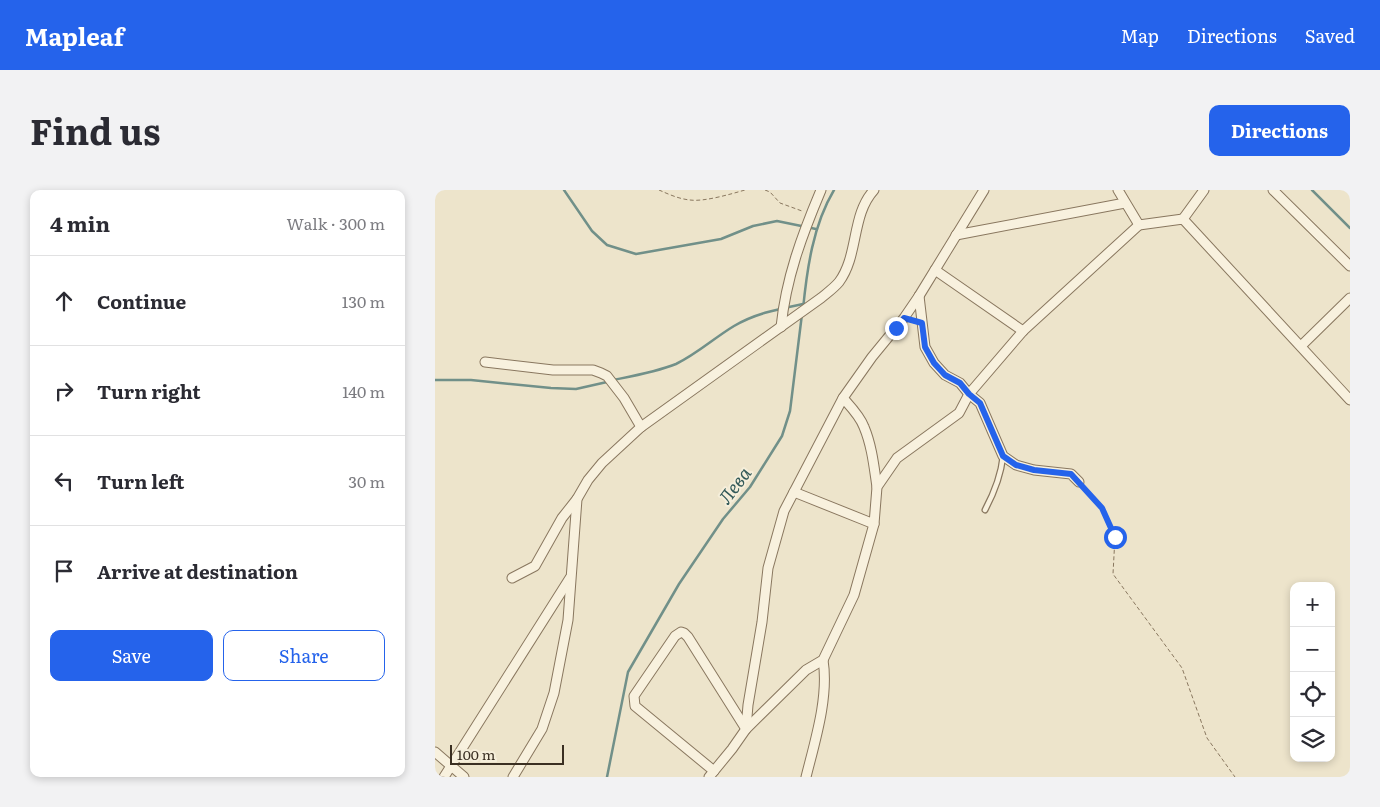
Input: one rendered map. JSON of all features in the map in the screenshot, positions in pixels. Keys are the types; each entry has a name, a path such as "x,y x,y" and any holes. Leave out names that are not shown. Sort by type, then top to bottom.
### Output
{"street":[{"path":"785,324 783,304 792,264 821,190"},
{"path":"512,578 535,566 561,518 577,500 588,480 602,463 641,428 821,298 838,283 847,269 863,204 874,190"},
{"path":"745,729 747,705 762,622 768,568 784,510 843,398 919,296 984,190"},
{"path":"1118,190 1139,225"},
{"path":"877,487 897,458 959,413 969,394 1023,331 1139,225 1183,219 1204,190"},
{"path":"1273,190 1350,266"},
{"path":"956,235 1125,203"},
{"path":"1183,219 1350,400"},
{"path":"935,270 1023,331"},
{"path":"919,296 925,347 934,363 945,375 960,383 980,403 1003,456 1016,465 1034,470 1071,474 1079,482"},
{"path":"1301,346 1350,298"},
{"path":"904,318 922,323"},
{"path":"485,362 553,370 593,370 601,373 607,376 624,398 641,428"},
{"path":"745,729 684,633 677,634 634,696 635,706 711,774 732,749 745,729 807,670 823,660 854,595 874,524 877,487 871,451 864,426 843,398"},
{"path":"794,492 874,524"},
{"path":"513,777 542,729 554,693 569,620 577,500"},
{"path":"444,777 572,575"},
{"path":"806,777 824,696 825,674 823,660"},
{"path":"435,752 464,777"}],"lane":[{"path":"985,510 994,493 1002,470 1003,456"}],"path":[{"path":"659,190 691,200 745,190"},
{"path":"765,190 770,192 780,203 811,214"},
{"path":"1079,482 1102,508 1115,537 1113,574 1182,668 1207,738 1235,777"}],"waterway":[{"path":"564,190 592,231 607,245 636,254 721,239 753,226 777,221 816,229"},
{"name":"Лева","path":"803,309 809,263 816,232 834,190"},
{"path":"1312,190 1350,228"},
{"path":"613,380 653,372 676,364 742,322 768,312 803,304"},
{"name":"Лева","path":"607,777 628,672 679,584 723,519 750,487 782,436 790,411 802,314"},
{"path":"435,380 471,380 576,389 607,382"}],"route":[{"path":"896,328 904,318 922,323 925,347 934,363 945,375 960,383 980,403 1003,456 1016,465 1034,470 1071,474 1102,508 1115,537"}]}
